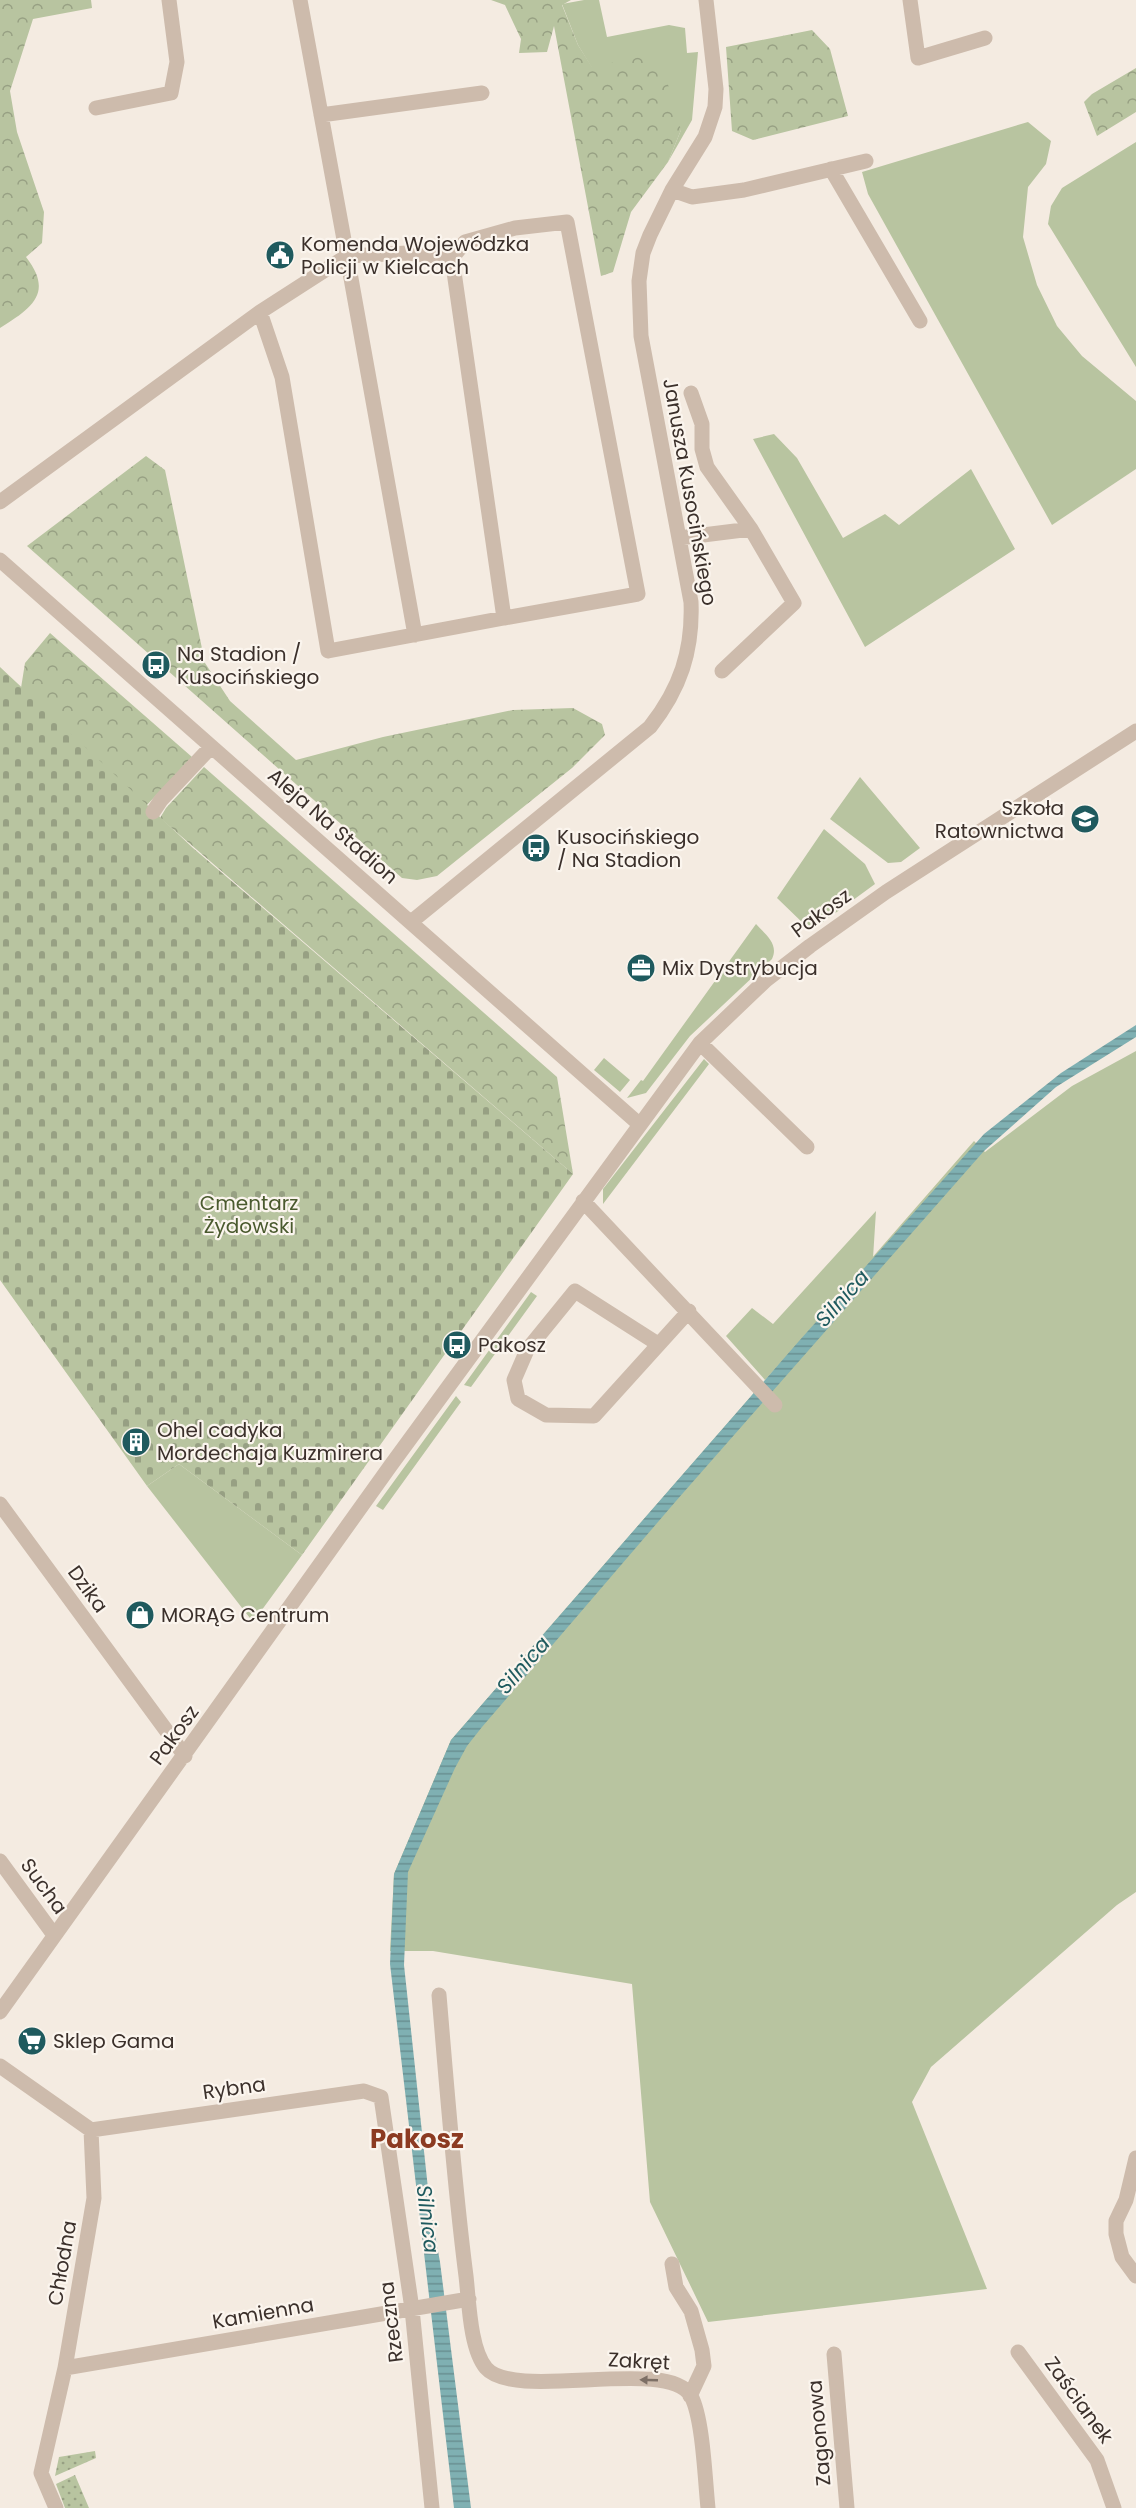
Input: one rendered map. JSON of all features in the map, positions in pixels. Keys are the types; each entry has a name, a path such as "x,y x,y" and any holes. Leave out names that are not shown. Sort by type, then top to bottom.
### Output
{"street":[{"path":"96,108 171,93 177,62 169,0"},
{"path":"300,0 415,634"},
{"name":"Janusza Kusocińskiego","path":"411,922 628,747 650,727 664,709 682,676 692,625 691,602 641,336 639,281 643,253 672,190 705,136 716,107 706,0"},
{"path":"910,0 918,58 985,38"},
{"path":"321,115 482,93"},
{"path":"672,190 692,196 744,190 866,161"},
{"path":"831,169 920,321"},
{"path":"260,312 282,377 328,651 638,594 567,222 515,228 465,242 452,258 504,618"},
{"path":"0,502 260,312 347,256 408,253 452,258"},
{"path":"691,393 702,424 702,449 707,467 751,529 794,603 722,671"},
{"path":"679,538 751,529"},
{"name":"Aleja Na Stadion","path":"0,560 639,1124"},
{"name":"Pakosz","path":"0,2012 583,1201 700,1043 766,980 892,887 1136,731"},
{"path":"153,812 161,800 211,747"},
{"path":"700,1043 807,1147"},
{"path":"583,1201 775,1405"},
{"path":"658,1344 575,1291 527,1350 514,1380 518,1399 546,1415 594,1416 689,1311"},
{"name":"Dzika","path":"0,1504 185,1756"},
{"name":"Sucha","path":"0,1861 54,1935"},
{"path":"439,1995 456,2198 461,2300"},
{"path":"0,2066 91,2130"},
{"name":"Rybna","path":"91,2130 364,2091 381,2097"},
{"name":"Rzeczna","path":"381,2097 417,2308 432,2508"},
{"name":"Chłodna","path":"56,2508 41,2473 65,2368 94,2198 91,2130"},
{"path":"1136,2158 1126,2200 1116,2222 1116,2235 1122,2257 1136,2276"},
{"path":"672,2264 676,2287 691,2311 702,2350 704,2366 693,2401 708,2508"},
{"name":"Kamienna","path":"65,2368 461,2300"},
{"name":"Zakręt","path":"461,2300 477,2354 489,2371 504,2379 668,2381 680,2385 693,2401"},
{"name":"Zaścianek","path":"1018,2352 1097,2460 1114,2508"},
{"name":"Zagonowa","path":"834,2354 846,2508"}],"green space":[{"path":"0,0 91,0 92,8 33,19 10,91 17,132 44,212 42,243 26,257 38,280 39,290 36,299 22,314 0,328"},
{"path":"491,0 571,0 562,5 578,45 592,67 659,53 681,130 668,162 631,212 613,272 601,276 554,26 547,52 519,53 521,39 505,5"},
{"path":"599,0 607,37 669,25 685,28 687,53 698,52 692,120 668,162 681,130 592,68 578,45 562,4"},
{"path":"812,30 830,49 848,116 753,140 732,131 726,47"},
{"path":"1136,68 1136,112 1097,136 1084,102 1092,94"},
{"path":"1028,122 1051,141 1046,164 1028,187 1023,237 1037,285 1057,326 1082,356 1136,401 1136,469 1052,525 868,194 862,172"},
{"path":"1136,142 1136,367 1048,224 1051,206 1062,188"},
{"path":"774,434 797,458 843,538 885,514 899,525 971,469 1015,549 865,647 753,439"},
{"path":"146,456 165,470 205,663 230,701 296,760 383,737 513,710 573,708 602,724 605,735 572,768 437,876 417,880 402,878 27,546"},
{"path":"50,633 192,757 146,806 21,688 25,663"},
{"name":"Cmentarz Żydowski","path":"0,667 193,848 573,1174 302,1555 179,1464 147,1486 0,1280"},
{"path":"204,767 557,1077 573,1174 160,818 166,808"},
{"path":"860,777 920,848 901,862 888,863 830,819"},
{"path":"824,829 865,864 875,884 819,925 807,927 777,898"},
{"path":"756,924 773,944 772,959 690,1036 646,1093 627,1098 641,1080 643,1081"},
{"path":"1136,1051 1136,1892 1117,1905 931,2067 912,2102 987,2289 708,2322 650,2202 632,1984 433,1951 390,1951 394,1874 451,1740 974,1141 985,1152 1072,1086"},
{"path":"604,1058 630,1080 620,1092 594,1070"},
{"path":"704,1059 709,1064 603,1204 603,1189"},
{"path":"876,1211 873,1258 765,1380 726,1336 752,1308 773,1324"},
{"path":"531,1292 537,1296 471,1387 464,1385"},
{"path":"456,1396 461,1402 383,1510 376,1506"},
{"path":"179,1464 302,1555 253,1622 147,1486"},
{"path":"95,2451 96,2458 55,2476 59,2457"},
{"path":"75,2475 89,2508 65,2508 56,2484"}],"water":[{"name":"Silnica","path":"1136,1025 1136,1037 1056,1087 984,1151 676,1501 482,1727 467,1746 455,1768 408,1872 404,1965 430,2207 440,2262 471,2508 454,2508 390,1964 394,1874 451,1740 799,1341 984,1134 1061,1073"}],"place":[{"name":"Komenda Wojewódzka Policji w Kielcach","path":"280,255"},
{"name":"Na Stadion / Kusocińskiego","path":"156,665"},
{"name":"Szkoła Ratownictwa","path":"1085,819"},
{"name":"Kusocińskiego / Na Stadion","path":"536,848"},
{"name":"Mix Dystrybucja","path":"641,968"},
{"name":"Pakosz","path":"457,1345"},
{"name":"Ohel cadyka Mordechaja Kuzmirera","path":"136,1442"},
{"name":"MORĄG Centrum","path":"140,1615"},
{"name":"Sklep Gama","path":"32,2041"}],"district":[{"name":"Pakosz","path":"417,2139"}]}
